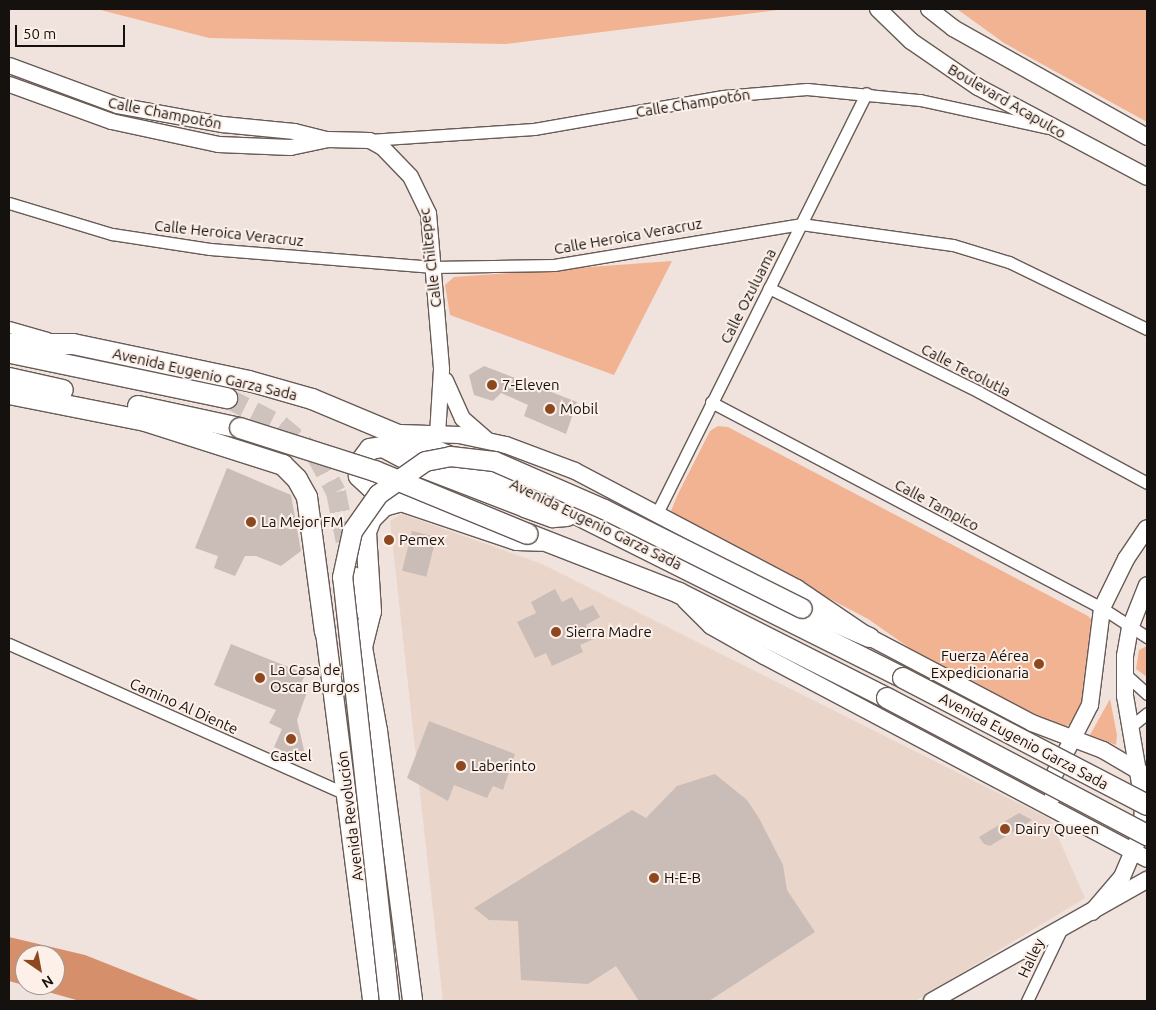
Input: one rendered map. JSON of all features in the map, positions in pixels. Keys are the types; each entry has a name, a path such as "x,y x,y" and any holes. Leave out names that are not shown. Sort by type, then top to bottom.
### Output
{"highway":[{"name":"Avenida Eugenio Garza Sada","path":"9,344 73,344 249,381 312,399 395,433 574,513 903,678 1145,803"},
{"path":"9,353 227,398"},
{"name":"Avenida Eugenio Garza Sada","path":"9,378 240,428 375,471 535,538 678,593 887,698 1147,835"},
{"path":"9,394 145,421 282,465 297,479 307,497 325,632"},
{"path":"535,538 517,540 377,493 360,476 360,461 370,448 390,449 419,466 553,516 574,513"},
{"path":"362,647 371,612 366,532 377,512 401,501"},
{"path":"353,577 362,647"}],"main road":[{"name":"Boulevard Acapulco","path":"878,9 931,56 1056,130 1147,177"},
{"path":"929,9 975,41 1147,137"},
{"path":"395,433 437,434 488,441 575,471 657,513 817,600 869,637"},
{"path":"389,1001 342,577 352,531 378,494 425,461 450,456 494,461 604,509 802,608 869,637 1032,724 1071,740 1103,750 1143,774"},
{"path":"1061,811 1055,803 1052,783 1071,740 1090,705 1102,608 1126,559 1147,528"},
{"path":"1092,912 1141,855 1145,803 1143,774 1131,731 1125,674 1130,628 1147,585"},
{"path":"678,593 711,626 1141,855"},
{"name":"Avenida Revolución","path":"325,632 329,684 340,735 372,1001"},
{"path":"362,647 377,730 412,1001"},
{"path":"329,684 348,688 368,684"},
{"path":"340,735 356,721 368,722 377,730"},
{"path":"1001,780 1020,772 1030,762 1035,749 1032,724"},
{"path":"1131,731 1147,755"},
{"path":"1112,839 1145,803"},
{"path":"932,1001 1147,880"}],"street":[{"name":"Calle Champotón","path":"9,65 117,105 327,139 369,140 534,129 723,96 807,89 866,93 920,100 1056,130"},
{"name":"Calle Champotón","path":"9,84 111,121 218,144 290,147 327,139"},
{"name":"Calle Ozuluama","path":"657,513 866,93"},
{"name":"Calle Chiltepec","path":"369,140 397,162 420,193 428,213 441,369 437,434"},
{"name":"Calle Heroica Veracruz","path":"9,203 112,234 190,246 433,267 554,265 801,224 953,245 1009,262 1147,329"},
{"name":"Calle Tecolutla","path":"769,288 978,392 1147,484"},
{"path":"9,327 73,344"},
{"name":"Calle Chiltepec","path":"441,369 462,418 488,441"},
{"name":"Calle Tampico","path":"711,402 1102,608 1130,628 1147,636"},
{"name":"Camino Al Diente","path":"9,644 348,796"},
{"path":"1125,674 1147,694"},
{"path":"1131,731 1147,713"},
{"name":"Halley","path":"1028,1001 1062,927"}],"shaded area":[{"path":"97,9 786,9 505,44 209,38"},
{"path":"957,9 1147,9 1147,122 1004,43"},
{"path":"672,261 614,375 450,315 445,285 454,277"},
{"path":"718,426 728,427 1088,616 1093,622 1081,716 1070,725 1060,727 960,683 868,619 675,517 671,511 677,496 710,431"},
{"path":"402,514 542,564 1050,819 1085,898 915,1001 443,1001 390,521"},
{"path":"1147,646 1147,677 1136,669 1139,650"},
{"path":"1110,699 1117,735 1116,745 1090,735"},
{"path":"9,937 43,945 15,945 15,983 9,981"},
{"path":"65,950 85,955 201,1001 80,1001 59,995 65,995"}],"building":[{"path":"484,366 577,402 566,434 524,416 528,405 501,393 493,401 474,395 469,375"},
{"name":"La Mejor FM","path":"227,468 291,495 301,551 281,566 256,556 245,556 235,576 214,568 218,556 195,548"},
{"path":"412,531 436,537 426,577 402,571"},
{"name":"Sierra Madre","path":"555,589 562,602 572,597 580,611 593,605 600,617 586,625 594,639 580,645 583,652 552,666 546,653 535,658 517,622 536,613 531,602"},
{"name":"La Casa de Oscar Burgos","path":"231,644 306,674 301,683 304,684 302,691 307,692 297,720 307,763 274,747 282,729 269,723 276,710 214,685"},
{"name":"Laberinto","path":"429,721 515,754 503,790 493,786 487,798 454,785 448,801 407,778"},
{"name":"H-E-B","path":"715,774 747,800 759,818 783,865 787,890 815,932 709,1001 639,1001 616,966 588,984 521,980 518,921 489,920 474,908 632,810 646,818 677,786"},
{"name":"Dairy Queen","path":"1019,813 1032,820 990,846 984,844 979,837"}],"tunnel":[{"path":"227,398 280,425 316,455 336,492 348,553"}],"place":[{"name":"7-Eleven","path":"492,385"},
{"name":"Mobil","path":"550,409"},
{"name":"La Mejor FM","path":"251,522"},
{"name":"Pemex","path":"389,540"},
{"name":"Sierra Madre","path":"556,632"},
{"name":"Fuerza Aérea Expedicionaria","path":"1039,664"},
{"name":"La Casa de Oscar Burgos","path":"260,678"},
{"name":"Castel","path":"291,739"},
{"name":"Laberinto","path":"461,766"},
{"name":"Dairy Queen","path":"1005,829"},
{"name":"H-E-B","path":"654,878"}]}
